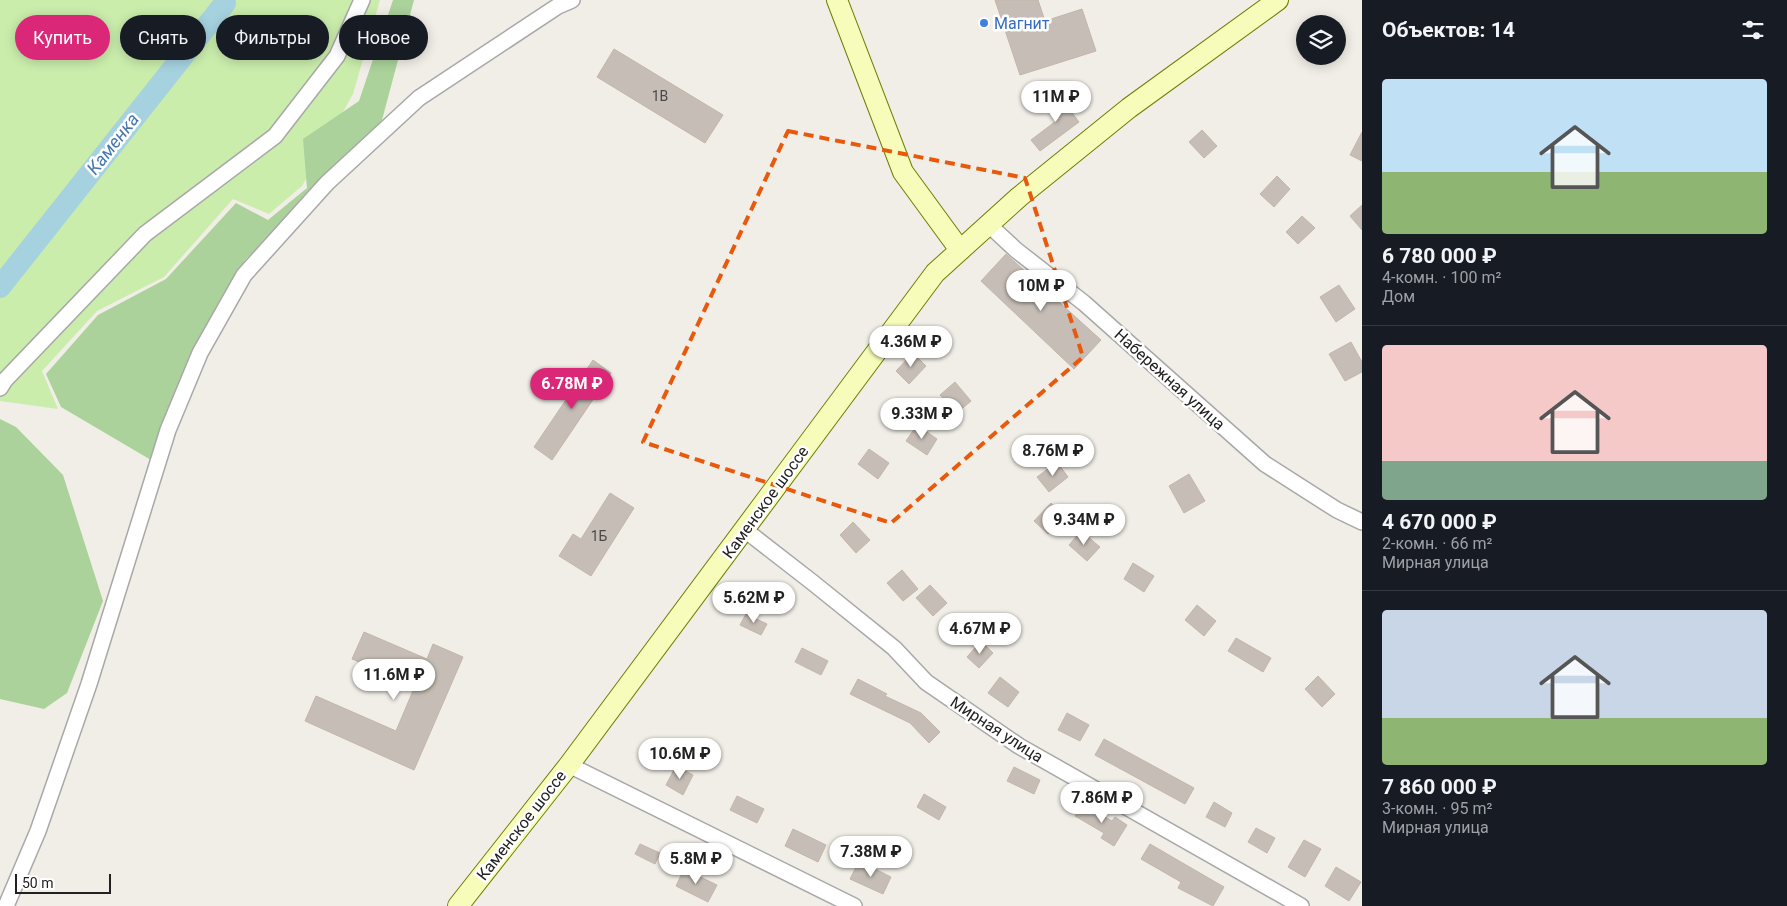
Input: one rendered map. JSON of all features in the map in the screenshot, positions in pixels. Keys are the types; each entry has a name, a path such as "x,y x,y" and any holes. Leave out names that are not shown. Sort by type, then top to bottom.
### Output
{"street":[{"path":"0,388 11,374 145,234 275,136 337,56 362,0"},
{"path":"6,906 38,831 89,684 168,430 200,353 244,276 327,183 419,98 558,6 572,0"},
{"path":"837,0 903,172 960,250"},
{"name":"Каменское шоссе","path":"458,906 569,765 935,273 988,224 1129,108 1278,0"},
{"name":"Набережная улица","path":"988,224 1016,250 1084,303 1265,464 1337,510 1362,522"},
{"name":"Мирная улица","path":"745,530 894,648 926,682 1020,746 1301,906"},
{"path":"569,765 854,906"}],"highlighted area":[{"path":"788,131 1025,178 1083,357 891,523 643,442"}],"green space":[{"path":"0,0 216,0 217,2 206,16 120,15 120,60 171,60 0,277"},
{"path":"228,0 380,0 376,15 339,15 339,60 363,60 353,94 302,186 269,214 233,199 164,277 97,311 42,371 58,409 0,401 0,297 187,60 206,60 206,35 216,23 216,60 329,60 329,15 222,15 229,6"},
{"path":"393,0 414,0 410,15 388,15"},
{"path":"373,60 398,60 382,120 321,186 245,260 190,362 151,460 61,407 46,374 98,315 166,279 236,203 268,220 307,188 303,139 359,101"},
{"path":"0,419 16,427 63,475 103,601 67,693 44,709 0,699"}],"building":[{"path":"995,0 1038,0 1045,21 1082,9 1096,51 1020,75"},
{"path":"614,49 723,115 705,143 597,77"},
{"path":"1056,91 1079,122 1040,151 1031,140 1060,118 1046,99"},
{"path":"1202,130 1217,146 1204,158 1189,142"},
{"path":"1362,132 1362,161 1350,155"},
{"path":"1277,176 1290,189 1274,207 1260,194"},
{"path":"1362,205 1362,230 1350,216"},
{"path":"1302,216 1315,228 1298,244 1286,232"},
{"path":"1006,254 1101,340 1074,369 981,281"},
{"path":"1339,285 1355,309 1336,322 1320,297"},
{"path":"1351,342 1362,362 1362,372 1345,381 1329,354"},
{"path":"913,353 926,366 909,384 896,371"},
{"path":"593,360 611,373 552,460 534,447"},
{"path":"955,382 971,401 957,413 940,395"},
{"path":"917,425 937,439 927,455 906,441"},
{"path":"869,449 889,463 878,479 858,464"},
{"path":"1057,462 1068,477 1049,492 1037,477"},
{"path":"1189,474 1205,501 1184,513 1169,486"},
{"path":"610,493 634,508 591,576 559,556 573,534 581,539"},
{"path":"1051,503 1065,517 1048,534 1034,521"},
{"path":"853,522 870,540 856,553 840,535"},
{"path":"1081,531 1100,547 1087,561 1069,545"},
{"path":"1133,563 1154,576 1144,592 1124,579"},
{"path":"902,570 918,589 903,601 887,583"},
{"path":"930,585 947,603 933,616 916,598"},
{"path":"1197,605 1216,621 1204,636 1185,620"},
{"path":"746,614 767,624 761,635 740,625"},
{"path":"364,632 427,659 433,644 463,657 414,770 305,721 316,696 396,731 415,686 352,659"},
{"path":"1236,638 1271,658 1263,672 1228,651"},
{"path":"981,641 993,653 979,668 967,657"},
{"path":"802,648 828,661 821,675 795,662"},
{"path":"1318,676 1335,694 1322,707 1305,689"},
{"path":"1000,677 1019,692 1008,707 988,693"},
{"path":"858,679 887,694 885,696 921,713 940,732 929,743 910,723 850,694"},
{"path":"1067,713 1089,725 1080,741 1058,730"},
{"path":"1104,739 1194,788 1185,804 1095,755"},
{"path":"676,766 693,775 683,795 666,785"},
{"path":"1014,767 1040,780 1034,794 1007,781"},
{"path":"924,794 946,807 939,820 917,807"},
{"path":"737,796 764,809 757,823 730,810"},
{"path":"1214,802 1232,813 1225,827 1206,817"},
{"path":"1083,804 1112,821 1115,817 1127,825 1114,846 1101,838 1104,833 1075,816"},
{"path":"1256,828 1275,838 1267,853 1248,842"},
{"path":"793,829 826,845 818,862 785,846"},
{"path":"1304,840 1321,849 1305,877 1288,867"},
{"path":"640,844 660,853 655,864 635,854"},
{"path":"1150,844 1224,887 1213,906 1178,888 1181,882 1141,859"},
{"path":"859,861 891,877 883,894 850,879"},
{"path":"1336,867 1361,882 1349,901 1325,886"},
{"path":"684,869 717,885 708,902 676,886"}],"waterway":[{"name":"Каменка","path":"0,287 225,3 224,0"}],"place":[{"name":"Магнит","path":"984,23"}]}
